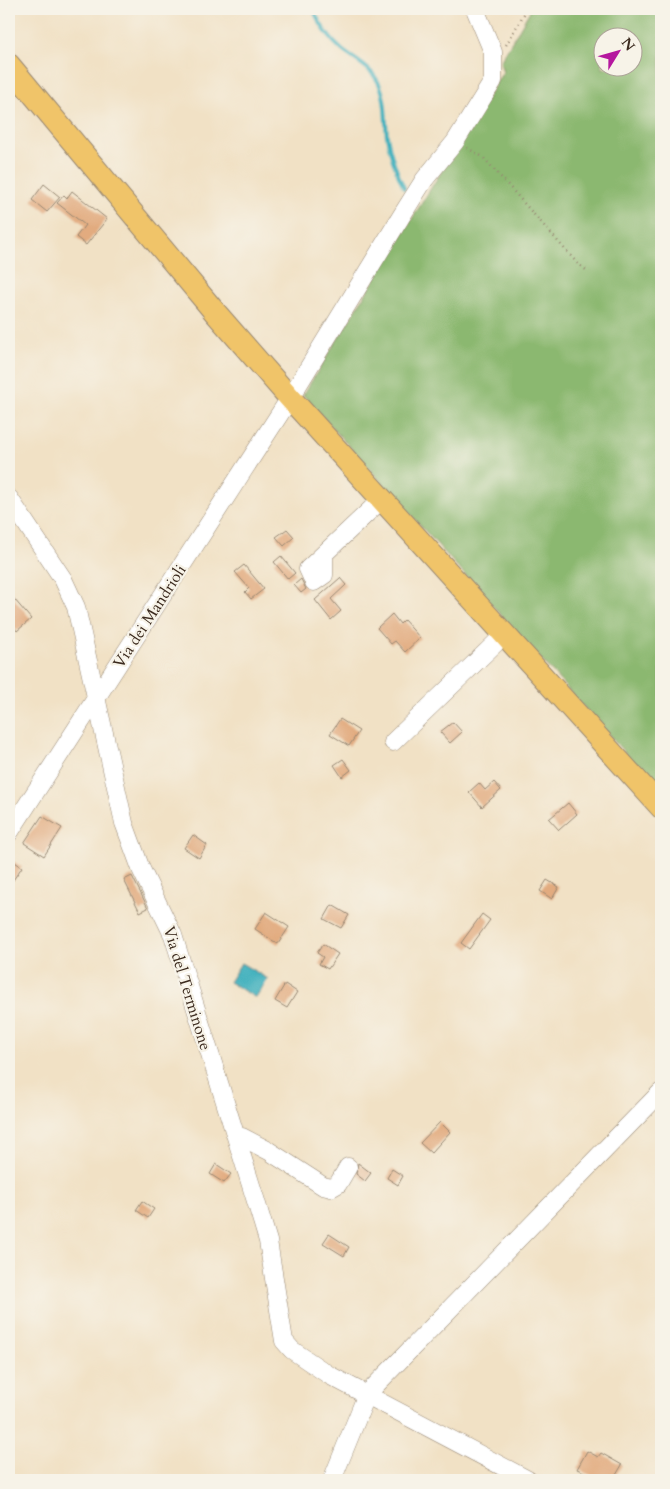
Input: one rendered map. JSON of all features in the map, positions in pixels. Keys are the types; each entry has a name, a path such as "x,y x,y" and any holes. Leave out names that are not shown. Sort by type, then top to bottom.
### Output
{"main road":[{"path":"9,65 214,312 661,807"}],"street":[{"path":"475,9 493,52 493,68"},
{"name":"Via dei Mandrioli","path":"9,833 290,398 424,180 455,142 493,81 493,68"},
{"name":"Via del Terminone","path":"9,498 71,593 76,607 124,823 141,869 173,935 268,1241 284,1342 292,1350 329,1375 528,1480"},
{"path":"324,554 382,499"},
{"path":"393,742 505,634"},
{"path":"332,1480 367,1394 661,1092"},
{"path":"242,1137 269,1151 323,1186 331,1188 338,1184 348,1167"}],"path":[{"path":"493,68 527,9"},
{"path":"455,142 483,157 578,264 589,272"}],"green space":[{"path":"531,9 661,9 661,793 303,395 503,72 500,62"}],"water":[{"path":"241,963 268,979 256,998 229,982"}],"building":[{"path":"44,184 60,197 47,212 32,200"},
{"path":"72,191 107,219 86,245 76,237 85,225 57,203 64,195 67,198"},
{"path":"287,529 294,537 284,546 276,537"},
{"path":"281,556 295,573 288,579 274,562"},
{"path":"244,565 264,589 251,599 245,592 249,588 235,572"},
{"path":"340,578 346,585 331,599 341,611 331,620 315,600"},
{"path":"301,579 306,589 301,593 294,585"},
{"path":"9,593 31,619 17,631 9,621"},
{"path":"392,614 400,624 404,620 420,638 405,652 395,641 391,644 377,628"},
{"path":"340,719 359,731 349,746 330,734"},
{"path":"453,722 462,732 450,743 440,732"},
{"path":"343,759 351,770 342,777 334,765"},
{"path":"494,782 501,790 482,807 469,792 479,783 485,790"},
{"path":"568,803 577,814 559,830 549,819"},
{"path":"42,816 62,828 44,856 24,843"},
{"path":"193,835 207,845 199,858 184,848"},
{"path":"9,858 22,867 9,886"},
{"path":"132,876 148,908 140,912 124,880"},
{"path":"547,880 559,887 552,899 540,891"},
{"path":"332,905 349,915 341,928 324,919"},
{"path":"266,912 289,927 278,944 255,929"},
{"path":"482,914 490,920 469,949 461,943"},
{"path":"323,944 338,954 328,969 319,964 323,957 317,953"},
{"path":"285,984 297,992 287,1008 275,1001"},
{"path":"440,1122 450,1132 431,1153 420,1143"},
{"path":"358,1163 371,1173 365,1181 356,1174"},
{"path":"216,1164 231,1174 224,1183 210,1174"},
{"path":"392,1169 403,1176 398,1185 387,1178"},
{"path":"142,1201 154,1209 148,1218 136,1210"},
{"path":"329,1234 349,1247 344,1256 323,1243"},
{"path":"587,1451 598,1457 601,1453 622,1465 613,1480 602,1480 577,1469"}],"waterway":[{"path":"313,9 333,41 370,71 380,86 384,100 390,150 404,188"}]}
